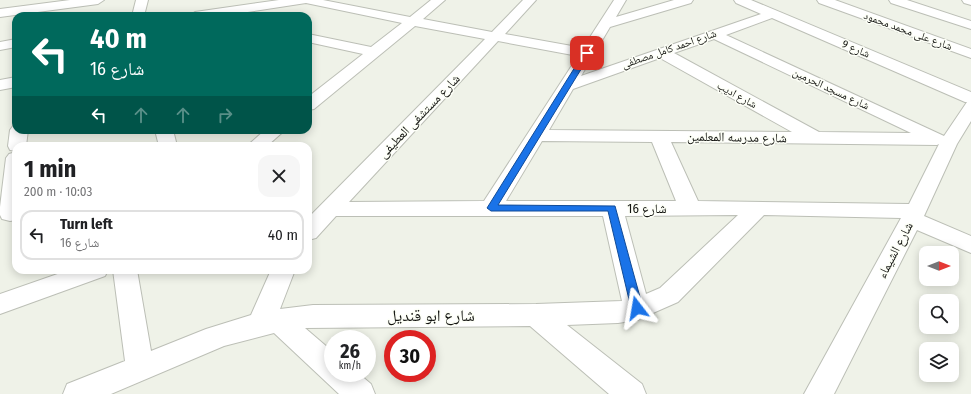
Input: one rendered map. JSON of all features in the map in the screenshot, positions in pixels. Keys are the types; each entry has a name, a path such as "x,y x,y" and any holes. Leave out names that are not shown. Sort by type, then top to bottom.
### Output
{"street":[{"path":"0,1 11,0"},
{"path":"0,13 98,0"},
{"path":"139,12 142,0"},
{"path":"227,12 304,0"},
{"path":"307,0 587,53"},
{"path":"312,102 439,0"},
{"name":"شارع مستشفى العطيفى","path":"312,228 530,0"},
{"path":"491,208 620,0"},
{"path":"605,24 687,0"},
{"name":"شارع 9","path":"740,0 971,98"},
{"name":"شارع على محمد محمود","path":"822,0 971,54"},
{"path":"895,0 971,25"},
{"name":"شارع احمد كامل مصطفى","path":"567,86 660,52 772,14"},
{"name":"شارع مسجد الحرمين","path":"714,34 942,141"},
{"path":"312,39 374,52"},
{"path":"0,46 12,44"},
{"name":"شارع اديب","path":"660,52 815,137"},
{"path":"0,85 12,83"},
{"name":"شارع الشيماء","path":"819,394 933,178 942,141 971,106"},
{"path":"261,142 271,134"},
{"name":"شارع مدرسه المعلمين","path":"537,135 815,137 942,141"},
{"path":"659,136 690,208"},
{"path":"0,156 12,153"},
{"path":"9,215 12,191"},
{"path":"612,208 637,308"},
{"name":"شارع 16","path":"330,209 759,208 914,215"},
{"name":"شارع ابو قنديل","path":"78,394 216,337 270,322 313,316 536,315 618,312 637,308 669,295 759,208"},
{"path":"914,215 971,245"},
{"path":"0,304 85,274"},
{"path":"126,274 140,368"},
{"path":"282,274 270,322 324,363"},
{"path":"536,315 631,394"},
{"path":"347,382 360,394"}],"route":[{"path":"587,53 491,208 612,208 637,308"}]}
